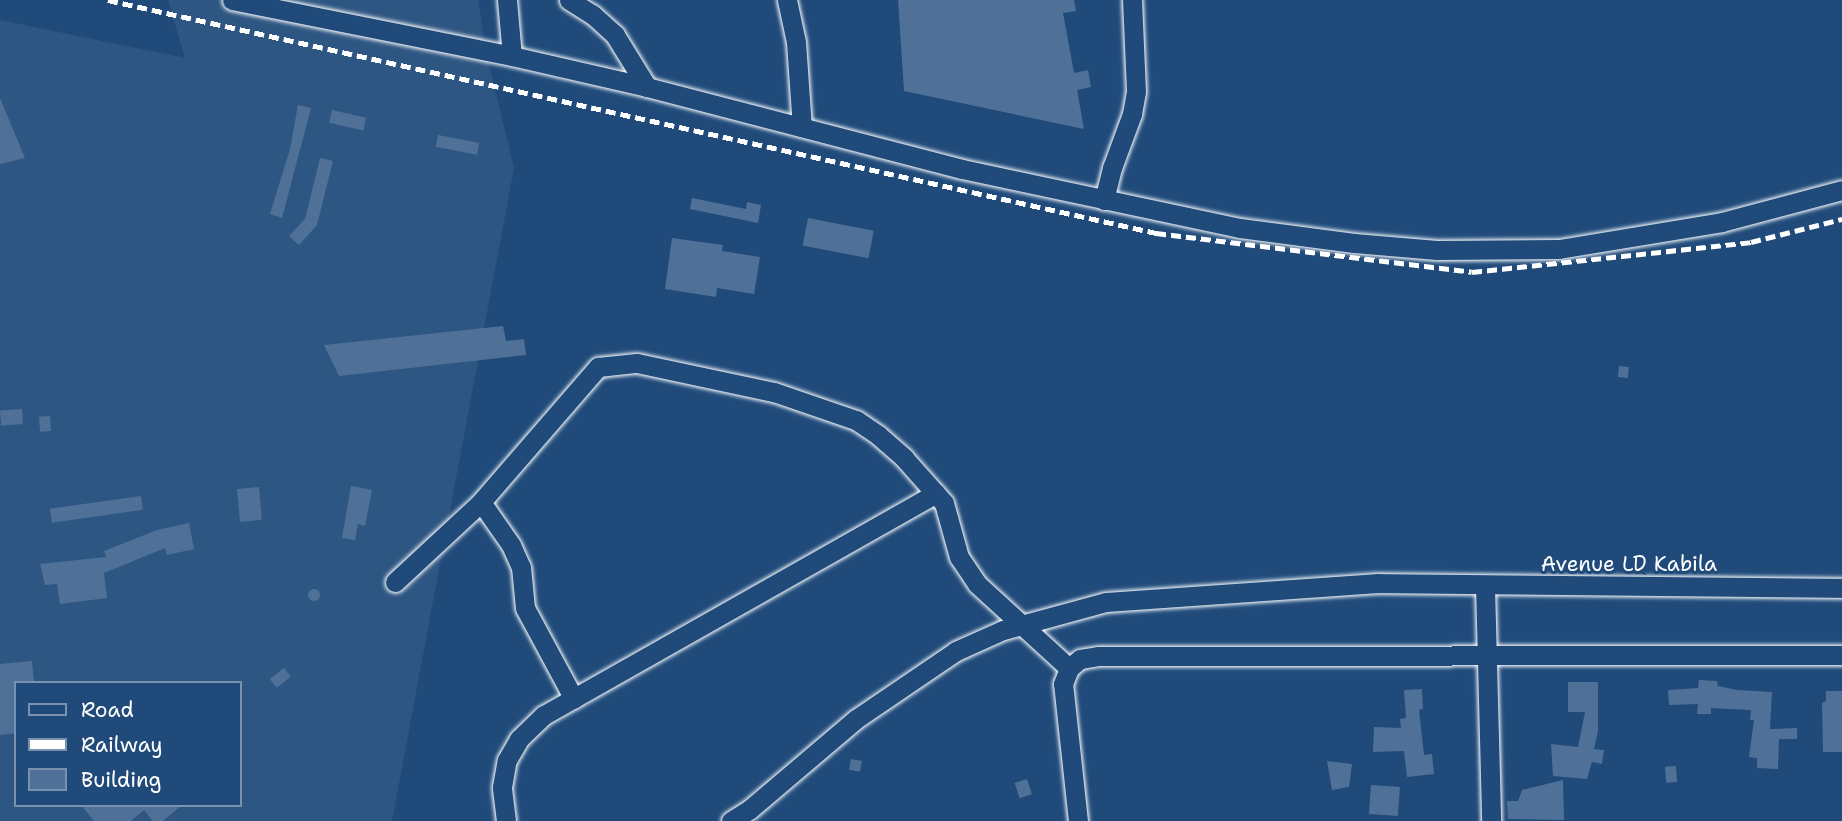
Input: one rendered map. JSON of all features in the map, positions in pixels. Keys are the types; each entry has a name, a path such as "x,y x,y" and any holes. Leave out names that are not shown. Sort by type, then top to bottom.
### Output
{"street":[{"path":"232,0 512,56 647,87 906,157 1104,200 1240,228 1354,243 1437,250 1559,249 1722,222 1842,190"},
{"path":"507,0 512,56"},
{"path":"569,0 593,15 615,35 647,87"},
{"path":"787,0 796,42 802,127"},
{"path":"1104,200 1112,168 1132,114 1136,91 1132,0"},
{"path":"395,582 481,502 598,367 638,363 774,392 856,420 904,458 936,493 949,517 959,557 966,570 1069,668"},
{"path":"506,821 502,787 507,760 519,739 544,715 936,493"},
{"path":"481,502 511,545 521,567 525,608 574,699"},
{"name":"Avenue LD Kabila","path":"731,821 750,809 856,719 933,664 977,640 1003,630 1024,627 1063,611 1106,602 1378,583 1842,588"},
{"path":"1485,585 1492,821"},
{"path":"1078,821 1063,684 1069,668 1080,659 1098,656 1842,655"}],"shaded area":[{"path":"168,0 478,0 486,52 514,168 392,821 0,821 0,20 185,58"}],"building":[{"path":"898,0 1074,0 1076,11 1063,13 1074,73 1088,70 1091,87 1077,90 1084,129 904,91"},
{"path":"0,98 25,158 0,164"},
{"path":"298,105 311,108 282,218 270,214 290,149"},
{"path":"332,110 366,118 363,131 329,123"},
{"path":"438,135 479,143 477,155 436,147"},
{"path":"320,158 333,161 317,225 299,245 289,236 305,219"},
{"path":"692,198 746,209 747,202 761,205 758,223 690,209"},
{"path":"808,218 874,231 868,258 803,245"},
{"path":"672,238 723,245 722,251 760,257 754,294 717,288 716,297 665,289"},
{"path":"503,326 506,341 524,339 526,355 339,376 324,345"},
{"path":"1619,366 1629,367 1628,378 1618,377"},
{"path":"22,409 23,424 1,425 0,411"},
{"path":"50,416 51,431 40,432 39,417"},
{"path":"351,486 372,490 365,526 358,524 355,540 342,538"},
{"path":"259,487 262,520 240,522 237,489"},
{"path":"141,496 143,510 52,523 50,509"},
{"path":"189,523 194,549 167,555 165,548 104,573 107,598 60,604 57,584 45,585 40,564 106,557 104,551 157,530"},
{"path":"314,589 320,595 314,601 308,595"},
{"path":"32,661 34,681 14,681 14,733 0,735 0,664"},
{"path":"284,668 291,677 277,688 270,679"},
{"path":"1699,680 1717,681 1718,686 1737,690 1772,692 1770,729 1797,728 1797,739 1779,739 1778,769 1757,768 1757,758 1749,757 1754,720 1750,720 1751,710 1711,708 1711,714 1697,714 1698,704 1669,705 1668,690 1698,688"},
{"path":"1568,682 1598,682 1598,731 1594,749 1604,750 1602,764 1592,762 1587,779 1553,776 1551,744 1578,747 1585,712 1568,712"},
{"path":"1422,689 1423,709 1419,710 1424,755 1432,754 1434,774 1407,777 1404,751 1373,752 1374,727 1401,728 1400,719 1406,718 1404,690"},
{"path":"1826,691 1842,691 1842,752 1823,752 1822,703 1826,701"},
{"path":"851,759 862,761 860,772 849,770"},
{"path":"1327,761 1352,764 1349,787 1332,790"},
{"path":"1676,766 1677,782 1666,783 1665,767"},
{"path":"1027,779 1032,794 1020,798 1015,783"},
{"path":"1563,780 1564,820 1508,819 1507,801 1518,801 1522,790"},
{"path":"1371,785 1400,787 1398,816 1369,814"},
{"path":"83,807 180,807 163,821 153,821 144,810 131,821 94,821"}],"railway":[{"path":"108,0 1156,233 1472,272 1751,242 1842,219"}]}
